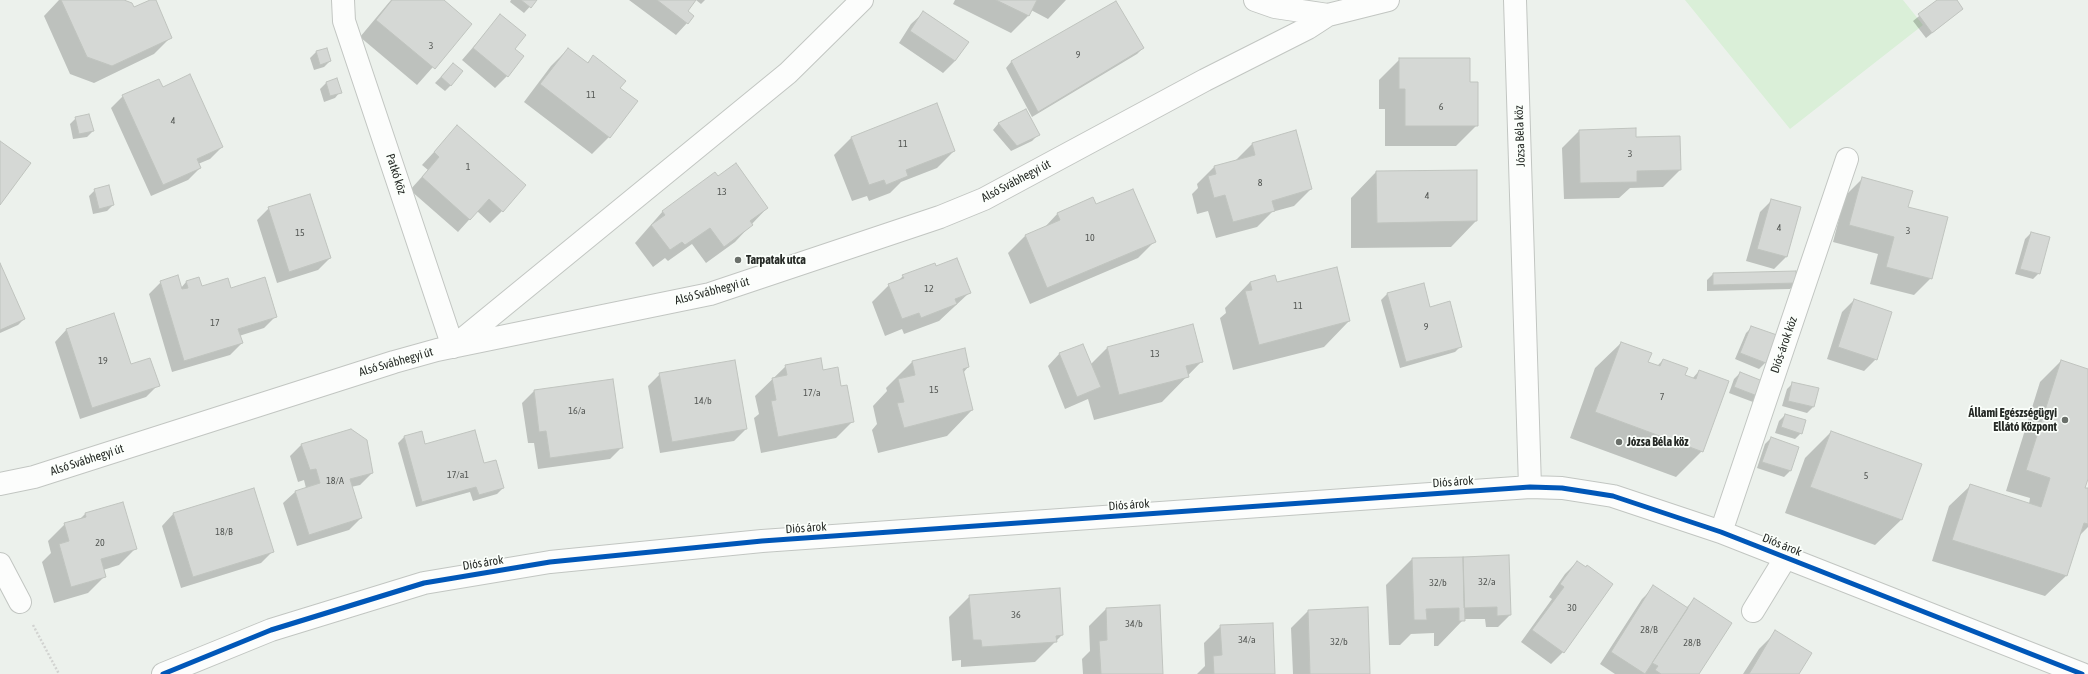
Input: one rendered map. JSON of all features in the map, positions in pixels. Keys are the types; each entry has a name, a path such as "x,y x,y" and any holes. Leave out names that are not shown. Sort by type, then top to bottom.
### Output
{"street":[{"name":"Patkó köz","path":"343,0 344,21 453,347"},
{"path":"453,347 788,73 862,0"},
{"path":"1255,0 1275,7 1328,15"},
{"name":"Alsó Svábhegyi út","path":"0,484 34,477 394,362 453,347 710,294 940,217 984,199 1205,80 1308,28 1328,15 1388,0"},
{"name":"Józsa Béla köz","path":"1515,0 1530,487"},
{"name":"Diós-árok köz","path":"1721,532 1847,159"},
{"name":"Diós árok","path":"163,674 271,630 424,583 550,562 762,541 1530,487 1562,488 1613,496 1721,532 2082,674"},
{"path":"1753,611 1786,557"},
{"path":"0,564 20,602"}],"path":[{"path":"20,602 60,674"}],"green space":[{"path":"1685,0 1903,0 1923,25 1790,129"}],"building":[{"path":"61,0 124,0 132,3 134,7 150,0 156,0 172,38 112,66 87,57"},
{"path":"392,0 444,0 472,24 435,69 376,20"},
{"path":"521,0 537,0 531,8"},
{"path":"657,0 696,0 688,11 694,16 688,24"},
{"path":"996,0 1037,0 1029,16"},
{"path":"1937,0 1957,0 1963,9 1932,33 1918,14"},
{"path":"1116,1 1144,48 1038,112 1011,61"},
{"path":"923,11 969,42 955,61 910,31"},
{"path":"500,14 526,35 515,49 524,56 508,77 473,48"},
{"path":"327,48 331,61 320,65 316,51"},
{"path":"568,48 588,63 593,55 626,81 620,88 638,101 610,138 540,84"},
{"path":"1399,58 1470,58 1470,82 1478,82 1478,126 1405,126 1405,89 1399,89"},
{"path":"453,63 463,71 451,86 441,77"},
{"path":"190,74 223,147 197,159 201,168 163,185 122,95 159,79 163,87"},
{"path":"337,78 342,93 330,96 326,82"},
{"path":"937,103 955,151 906,170 908,176 886,185 884,180 869,185 851,137"},
{"path":"1026,109 1040,135 1017,146 998,123"},
{"path":"89,114 94,131 79,134 75,117"},
{"path":"457,125 526,185 503,212 489,199 470,220 422,177 439,157 434,152"},
{"path":"1636,128 1636,137 1680,136 1681,170 1637,171 1637,182 1580,183 1579,130"},
{"path":"1296,130 1312,189 1272,201 1275,211 1233,222 1225,195 1214,198 1208,176 1216,174 1214,166 1255,155 1252,143"},
{"path":"0,141 31,163 0,205"},
{"path":"736,163 768,208 750,221 753,225 724,247 710,228 685,245 682,242 670,250 651,225 665,215 662,211 715,172 718,176"},
{"path":"1477,170 1477,221 1377,223 1376,171"},
{"path":"1862,177 1913,191 1908,207 1948,217 1932,279 1886,267 1894,237 1849,225"},
{"path":"109,185 114,205 99,209 94,189"},
{"path":"1133,189 1156,242 1047,288 1025,235 1060,220 1057,213 1093,197 1096,204"},
{"path":"310,194 331,258 289,272 268,207"},
{"path":"1771,199 1801,207 1787,257 1757,249"},
{"path":"2031,232 2050,237 2040,274 2020,269"},
{"path":"957,258 971,293 955,299 957,304 921,318 919,313 902,319 888,284 904,278 902,275 935,263 936,266"},
{"path":"0,263 25,319 0,330"},
{"path":"1337,267 1350,321 1259,345 1245,291 1252,290 1250,282 1275,275 1277,282"},
{"path":"1796,271 1797,283 1713,285 1713,273"},
{"path":"178,275 182,289 188,288 186,281 199,277 202,286 228,278 231,288 265,277 277,317 238,329 243,343 184,361 160,281"},
{"path":"1424,283 1430,307 1450,301 1462,347 1406,362 1387,293"},
{"path":"1854,299 1892,312 1877,360 1838,347"},
{"path":"114,313 131,364 150,358 160,386 92,408 66,329"},
{"path":"1193,324 1203,362 1186,366 1189,377 1119,395 1107,347"},
{"path":"1751,326 1777,335 1766,363 1740,353"},
{"path":"1621,342 1652,353 1648,362 1660,366 1663,359 1688,368 1685,375 1696,379 1699,370 1729,381 1703,452 1595,412"},
{"path":"1083,344 1101,387 1077,397 1059,353"},
{"path":"965,348 969,367 963,369 973,410 904,428 897,403 904,402 898,379 915,375 912,361"},
{"path":"821,358 823,370 838,367 841,386 847,385 854,422 778,437 771,401 776,400 772,378 787,375 785,365"},
{"path":"735,360 747,429 672,442 659,373"},
{"name":"Állami Egészségügyi Ellátó Központ","path":"2061,360 2088,369 2088,479 2085,488 2088,488 2088,524 2084,523 2067,576 1952,540 1970,484 2041,507 2050,478 2026,470"},
{"path":"1740,372 1765,382 1760,397 1734,387"},
{"path":"613,379 623,448 550,458 546,431 539,432 534,390"},
{"path":"1792,382 1819,388 1814,407 1788,401"},
{"path":"1785,414 1806,420 1802,434 1781,427"},
{"path":"351,429 367,440 373,473 350,479 362,518 309,535 295,491 320,483 316,469 310,470 301,444"},
{"path":"475,430 484,463 496,460 504,488 479,495 476,487 422,502 404,436 422,431 425,444"},
{"path":"1831,431 1922,464 1902,520 1810,487"},
{"path":"1771,437 1799,447 1791,471 1762,462"},
{"path":"254,488 274,552 193,577 173,513"},
{"path":"123,502 137,549 101,559 106,577 71,587 59,544 69,541 64,523 86,517 85,513"},
{"path":"1509,555 1511,615 1497,616 1497,607 1464,608 1463,557"},
{"path":"1463,557 1465,621 1459,621 1459,608 1426,609 1427,620 1414,620 1412,558"},
{"path":"1577,561 1586,567 1587,565 1613,584 1564,653 1532,630 1564,587 1560,584"},
{"path":"1653,585 1688,608 1645,674 1611,652"},
{"path":"1060,588 1063,635 1056,636 1057,642 982,647 981,640 973,640 969,595"},
{"path":"1694,598 1732,623 1699,674 1661,674 1655,670 1658,666 1652,663"},
{"path":"1160,605 1163,674 1101,674 1099,641 1107,640 1106,608"},
{"path":"1368,607 1370,674 1310,674 1308,610"},
{"path":"1273,623 1275,674 1214,674 1213,656 1222,655 1220,625"},
{"path":"1775,630 1812,653 1799,674 1749,674"}],"cycle path":[{"path":"163,674 271,630 424,583 550,562 762,541 1530,487 1562,488 1613,496 1721,532 2082,674"}],"place":[{"name":"Tarpatak utca","path":"738,260"},
{"name":"Állami Egészségügyi Ellátó Központ","path":"2065,420"},
{"name":"Józsa Béla köz","path":"1619,442"}]}
